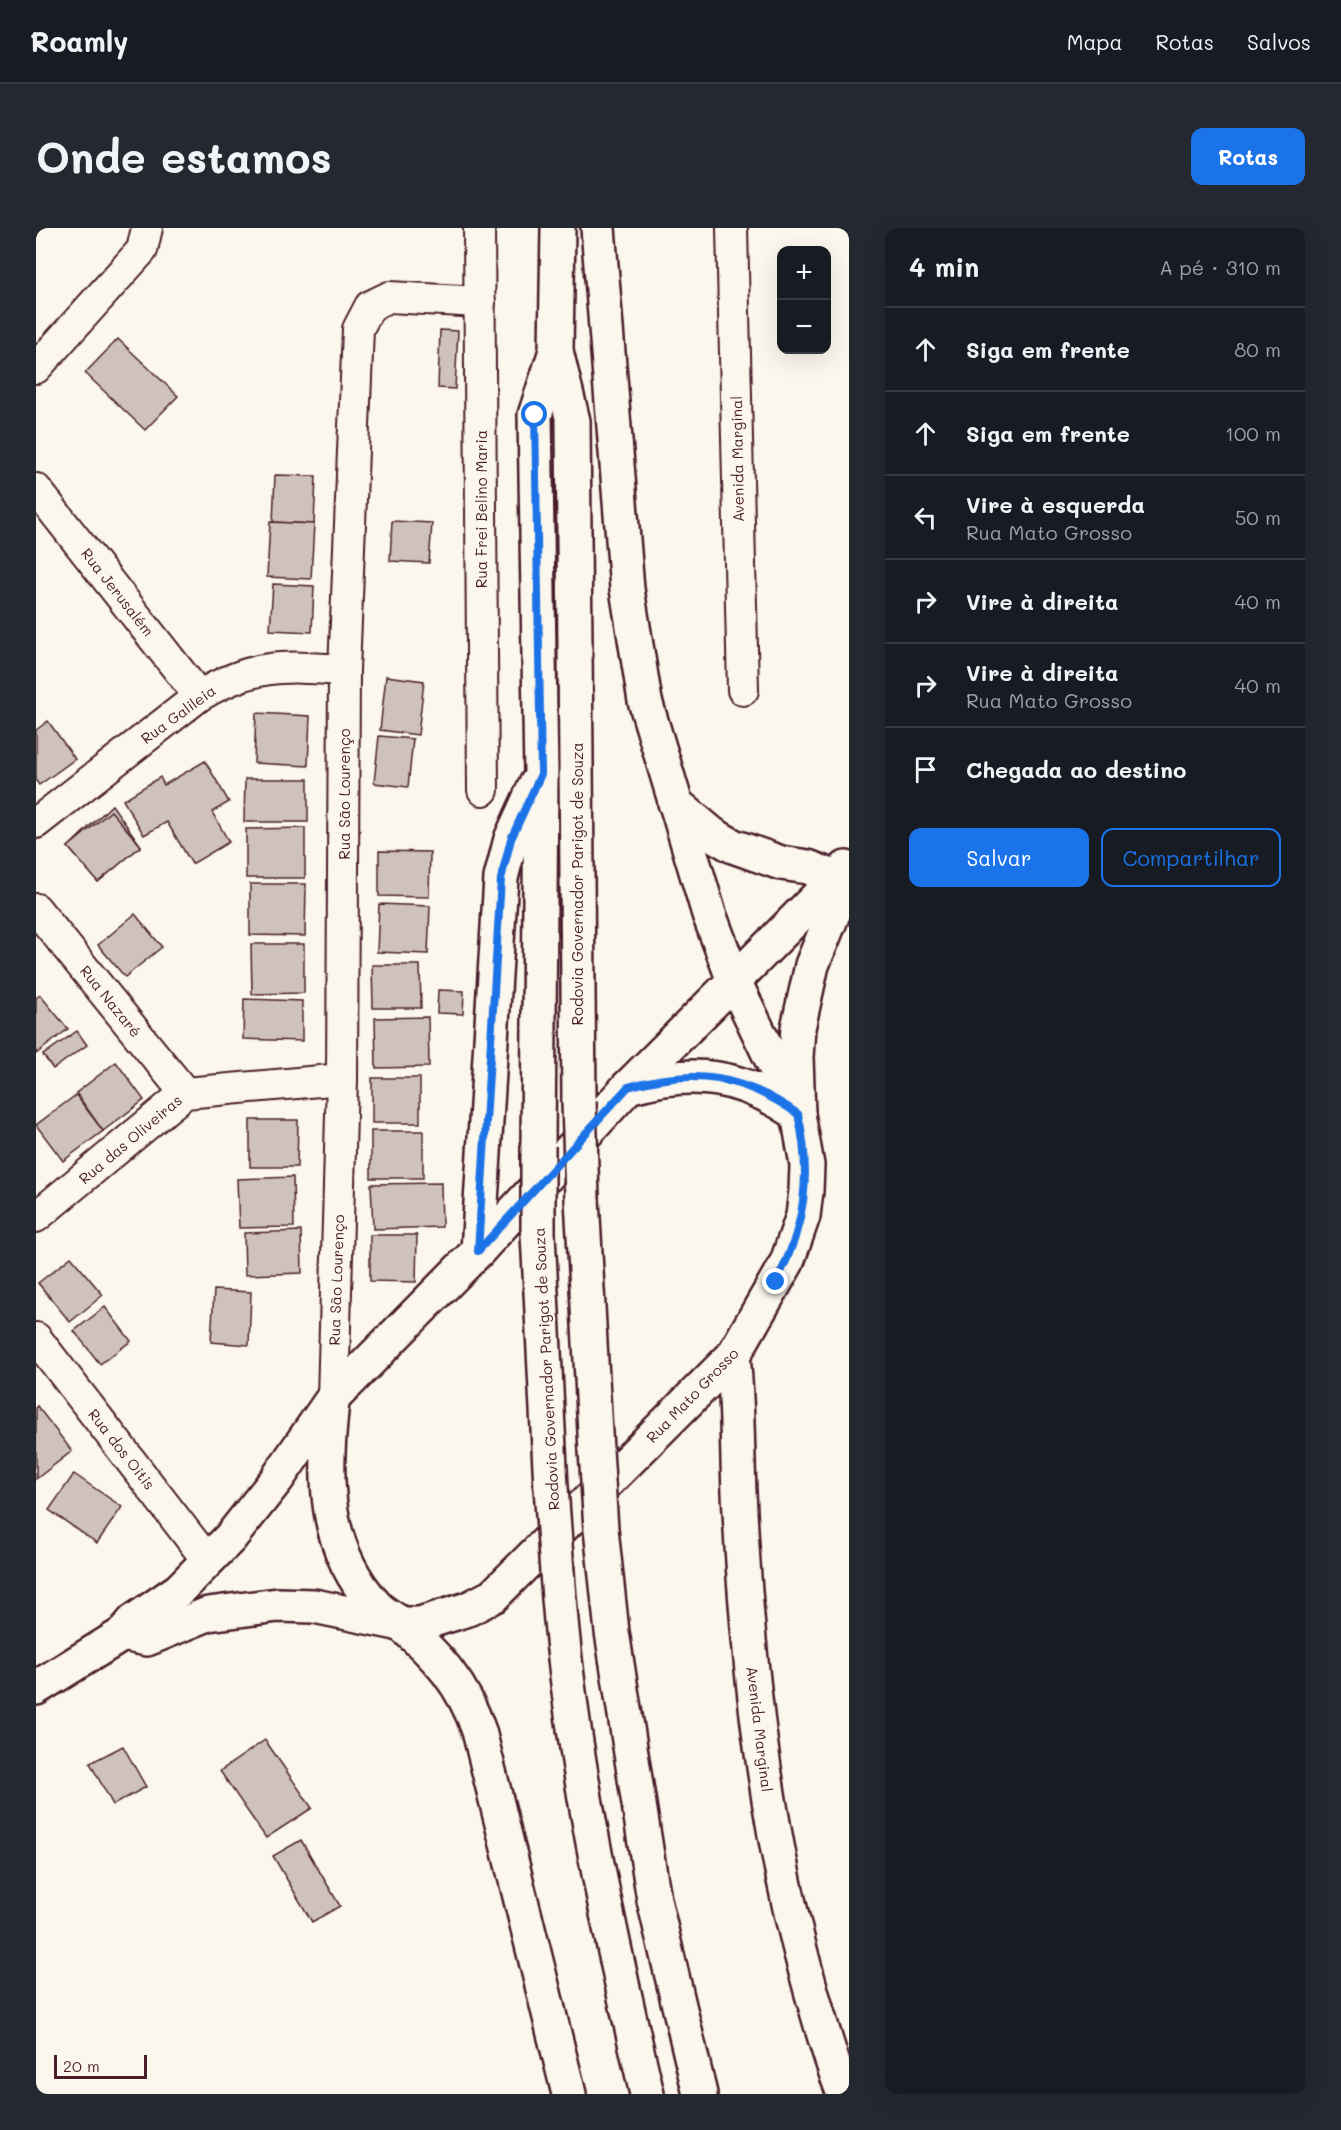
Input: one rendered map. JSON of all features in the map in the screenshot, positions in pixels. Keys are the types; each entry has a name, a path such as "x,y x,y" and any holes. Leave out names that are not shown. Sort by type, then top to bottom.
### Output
{"main road":[{"name":"Rodovia Governador Parigot de Souza","path":"558,228 556,351 573,421 579,1101 582,1199 601,1529 612,1632 654,1900 700,2094"},
{"path":"598,228 634,645 645,701 709,914 734,981 798,1114"},
{"name":"Rodovia Governador Parigot de Souza","path":"556,351 535,415 541,774 538,1234 551,1487 561,1638 604,1909 647,2094"},
{"path":"478,1251 501,879 511,839 541,774"},
{"path":"675,803 712,834 733,846 781,863 843,872"},
{"path":"36,1688 123,1634 134,1621 179,1590 208,1561 230,1538 277,1479 333,1398 478,1251 628,1087 843,872"},
{"name":"Rua Mato Grosso","path":"401,1624 420,1624 442,1619 493,1596 733,1356 787,1262 800,1227 806,1191 807,1165 798,1114 796,1066 798,1028 812,965 839,899 843,872"},
{"path":"628,1087 655,1079 682,1076 710,1077 759,1090 798,1114"},
{"name":"Avenida Marginal","path":"733,1356 739,1408 739,1490 759,1734 789,1904 814,1998 844,2094"},
{"path":"333,1398 326,1474 335,1532 360,1584 377,1608 401,1624 439,1659 456,1681 470,1705 479,1731 568,2094"},
{"path":"123,1634 147,1639 208,1614 278,1605 314,1606 401,1624"}],"street":[{"path":"36,368 142,250 147,228"},
{"name":"Rua Frei Belino Maria","path":"479,228 483,790"},
{"name":"Avenida Marginal","path":"732,228 743,690"},
{"name":"Rua São Lourenço","path":"333,1398 342,1079 344,670 358,329 370,306 389,297 480,302"},
{"name":"Rua Jerusalém","path":"36,489 199,696"},
{"name":"Rua Galileia","path":"36,823 199,696 223,681 255,670 296,667 344,670"},
{"name":"Rua Nazaré","path":"36,909 185,1093"},
{"name":"Rua das Oliveiras","path":"36,1217 185,1093 342,1079"},
{"name":"Rua dos Oitis","path":"36,1338 208,1561"}],"building":[{"path":"440,330 458,331 455,389 438,388"},
{"path":"118,339 178,396 145,430 85,373"},
{"path":"275,475 316,476 314,524 273,522"},
{"path":"392,521 432,523 429,563 390,561"},
{"path":"270,522 314,524 311,579 267,577"},
{"path":"273,584 314,586 312,632 270,630"},
{"path":"386,676 424,681 418,735 380,730"},
{"path":"256,713 310,716 308,766 254,763"},
{"path":"48,721 75,759 39,785 36,781 36,730"},
{"path":"379,736 413,739 408,787 374,783"},
{"path":"205,761 229,802 212,812 229,842 192,864 167,822 144,835 123,800 160,777 164,785"},
{"path":"245,779 308,779 308,822 244,822"},
{"path":"112,805 141,846 98,882 68,847"},
{"path":"111,811 141,846 98,882 68,847"},
{"path":"305,828 305,878 246,878 246,829"},
{"path":"379,851 430,852 429,897 379,896"},
{"path":"250,884 306,884 305,936 250,935"},
{"path":"379,904 430,906 428,954 377,952"},
{"path":"135,914 162,947 125,977 98,945"},
{"path":"251,944 304,944 304,993 252,994"},
{"path":"372,965 420,965 421,1008 373,1008"},
{"path":"438,990 464,991 463,1014 437,1013"},
{"path":"40,995 68,1029 36,1054 36,998"},
{"path":"244,999 302,1001 302,1041 243,1039"},
{"path":"428,1017 429,1067 376,1068 375,1018"},
{"path":"77,1031 87,1045 53,1069 43,1055"},
{"path":"116,1062 144,1100 103,1131 76,1093"},
{"path":"372,1078 420,1078 420,1123 372,1123"},
{"path":"76,1095 103,1131 63,1161 36,1125"},
{"path":"250,1120 298,1120 297,1167 250,1167"},
{"path":"371,1131 423,1131 423,1178 371,1178"},
{"path":"293,1177 294,1227 239,1228 237,1179"},
{"path":"441,1183 442,1227 373,1229 371,1184"},
{"path":"301,1231 302,1273 245,1275 244,1233"},
{"path":"370,1235 417,1235 416,1282 370,1281"},
{"path":"71,1257 103,1295 70,1322 38,1283"},
{"path":"214,1290 251,1292 249,1345 211,1342"},
{"path":"105,1307 131,1341 100,1364 74,1331"},
{"path":"36,1407 72,1451 36,1479"},
{"path":"74,1474 122,1507 97,1543 49,1510"},
{"path":"265,1740 312,1808 266,1838 220,1771"},
{"path":"123,1746 146,1787 113,1805 90,1763"},
{"path":"301,1840 340,1906 312,1922 273,1856"}],"route":[{"path":"535,415 541,774 511,839 501,879 478,1251 628,1087 655,1079 682,1076 710,1077 738,1082 759,1090 798,1114 807,1165 806,1191 796,1239 776,1282"}]}
